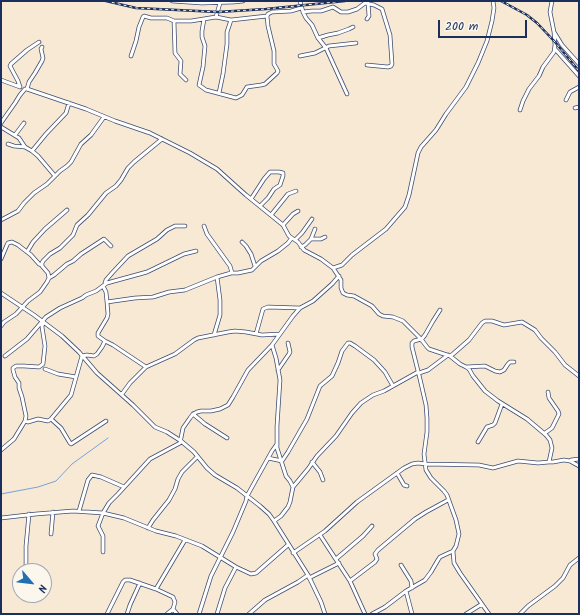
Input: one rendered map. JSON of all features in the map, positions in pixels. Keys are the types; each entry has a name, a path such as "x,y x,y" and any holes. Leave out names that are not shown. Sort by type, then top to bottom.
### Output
{"street":[{"path":"172,1 243,1"},
{"path":"300,1 301,8 306,18 326,48 347,94"},
{"path":"333,268 342,265 352,255 386,229 405,207 418,153 421,147 436,130 443,117 471,79 478,63 487,41 492,21 494,8 493,1"},
{"path":"520,110 529,89 554,52 554,32 550,12 552,1"},
{"path":"216,18 220,2"},
{"path":"303,12 321,11 331,7 336,8 341,12 348,12 357,9 365,3 379,7 384,11 390,34 392,64 390,66 367,65"},
{"path":"367,19 369,16 368,3"},
{"path":"131,56 139,27 144,16 151,18 167,18 174,21 191,21 216,18 230,20 267,16 269,13 291,11 301,8"},
{"path":"204,19 202,37 206,46 199,85 206,90 236,98 242,95 247,87 265,84 278,71 274,64 274,51 267,16"},
{"path":"219,93 230,20"},
{"path":"174,21 175,53 181,61 180,74 186,80"},
{"path":"318,38 338,33 353,27"},
{"path":"554,32 562,45 579,64"},
{"path":"20,87 18,80 10,66 27,50 39,42"},
{"path":"300,56 336,45 356,43"},
{"path":"1,123 20,95 26,89 42,61 42,47"},
{"path":"555,48 579,76"},
{"path":"1,80 150,133 190,153 216,169 283,225 289,236 301,247 333,268 341,280 341,288 343,293 354,296 372,306 379,314 383,316 393,317 403,321 429,349 449,356 469,369 485,391 502,404 527,419 550,440 552,448 549,462"},
{"path":"566,100 570,92 579,87"},
{"path":"32,151 66,113 69,103"},
{"path":"575,108 579,107"},
{"path":"1,220 18,211 34,193 47,184 71,162 81,144 91,135 104,117"},
{"path":"15,136 24,123"},
{"path":"1,127 19,138 25,147"},
{"path":"42,265 46,257 60,248 70,238 75,232 78,224 88,215 106,193 116,186 128,168 162,139"},
{"path":"8,144 25,147 32,151 55,176"},
{"path":"251,199 270,172 283,173 281,184 274,189 260,206"},
{"path":"270,215 288,194 296,191"},
{"path":"27,252 33,242 45,229 67,210"},
{"path":"283,225 298,211"},
{"path":"107,302 152,297 169,292 185,290 217,277 252,270 265,258 278,251 302,233 312,219"},
{"path":"146,367 98,336 98,333 108,318 104,285 106,280 128,256 157,239 167,230 175,226 185,226"},
{"path":"204,226 207,234 230,266 232,273"},
{"path":"301,247 312,239 315,229"},
{"path":"312,239 322,239 325,237"},
{"path":"1,326 40,292 50,278 67,264 104,239 111,246"},
{"path":"242,242 251,254 255,266"},
{"path":"1,259 7,245 14,243 42,265 50,278"},
{"path":"5,356 27,339 43,321 60,308 96,291 104,285 147,272 184,254 196,251"},
{"path":"103,552 103,536 98,526 109,503 150,459 177,445 181,441 183,428 193,414 201,411 211,412 225,407 231,401 248,370 272,345 300,308 313,301 339,276"},
{"path":"214,335 220,315 217,277"},
{"path":"1,293 43,321 62,336 97,373 122,394 155,427 167,432 181,441 194,452 215,475 237,488 260,506 274,521 308,577 325,613 321,614"},
{"path":"256,334 262,310 265,308 300,308"},
{"path":"440,310 425,335 421,339 412,343 428,418 424,454 428,474 447,495 459,530 458,540 453,551 456,568 489,614"},
{"path":"1,450 14,439 23,426 26,416 19,388 20,384 15,377 13,368 16,366 39,367 43,364 45,346 42,327 43,321"},
{"path":"292,487 317,456 336,436 352,413 362,403 373,395 419,372 428,370 453,354 469,340 485,321 492,321 504,325 522,322 535,330 556,352 565,365 579,376"},
{"path":"122,394 130,383 146,367 175,354 194,340 228,332 242,332 262,336 280,334"},
{"path":"82,356 94,356 97,354 105,341"},
{"path":"278,370 290,352 288,343"},
{"path":"282,461 307,419 320,386 332,376 342,351 348,343 356,346 374,360 393,386"},
{"path":"272,345 280,380 277,444 286,476 292,487 288,507 281,516 274,521"},
{"path":"25,421 28,422 42,419 48,421 51,419 71,395 82,356"},
{"path":"466,367 485,366 494,371 500,372 504,370 510,362 514,362"},
{"path":"45,369 58,374 76,377"},
{"path":"544,434 552,428 559,414 549,398 548,392"},
{"path":"478,442 487,428 495,423 502,404"},
{"path":"193,414 205,424 227,438"},
{"path":"51,419 61,428 71,444 106,421"},
{"path":"199,614 211,576 244,508 247,496 277,444"},
{"path":"418,462 424,454"},
{"path":"148,528 170,500 182,472 198,457"},
{"path":"268,458 282,461"},
{"path":"570,461 579,459"},
{"path":"294,553 320,535 357,502 397,473 418,462 426,464 479,465 493,468 518,461 533,464 564,460 570,461 579,466"},
{"path":"312,462 320,472 323,480"},
{"path":"397,473 404,485 407,486"},
{"path":"79,511 88,480 92,475 101,477 124,487"},
{"path":"350,581 375,562 378,559 376,552 415,519 448,500"},
{"path":"1,518 53,512 79,511 103,513 124,518 148,528 176,536 202,546 249,574 253,574 266,565 288,545"},
{"path":"51,534 53,512"},
{"path":"26,563 29,514"},
{"path":"336,559 363,536 372,526"},
{"path":"320,535 350,581 365,614"},
{"path":"156,589 185,540"},
{"path":"372,614 425,580 440,556 453,551"},
{"path":"520,614 528,606 555,586 563,578 570,565 579,558"},
{"path":"249,614 265,600 308,577 339,563"},
{"path":"401,565 411,582 412,588"},
{"path":"217,614 225,588 236,567"},
{"path":"107,614 125,580 140,583 173,597 175,602 173,609 167,614"},
{"path":"127,614 140,583"},
{"path":"406,592 412,614"},
{"path":"466,614 482,604"},
{"path":"173,609 177,614"}],"waterway":[{"path":"1,494 38,487 56,481 72,464 108,438"}],"railway":[{"path":"106,1 136,8 218,12 345,1"},
{"path":"501,1 527,15 537,23 579,71"}]}
